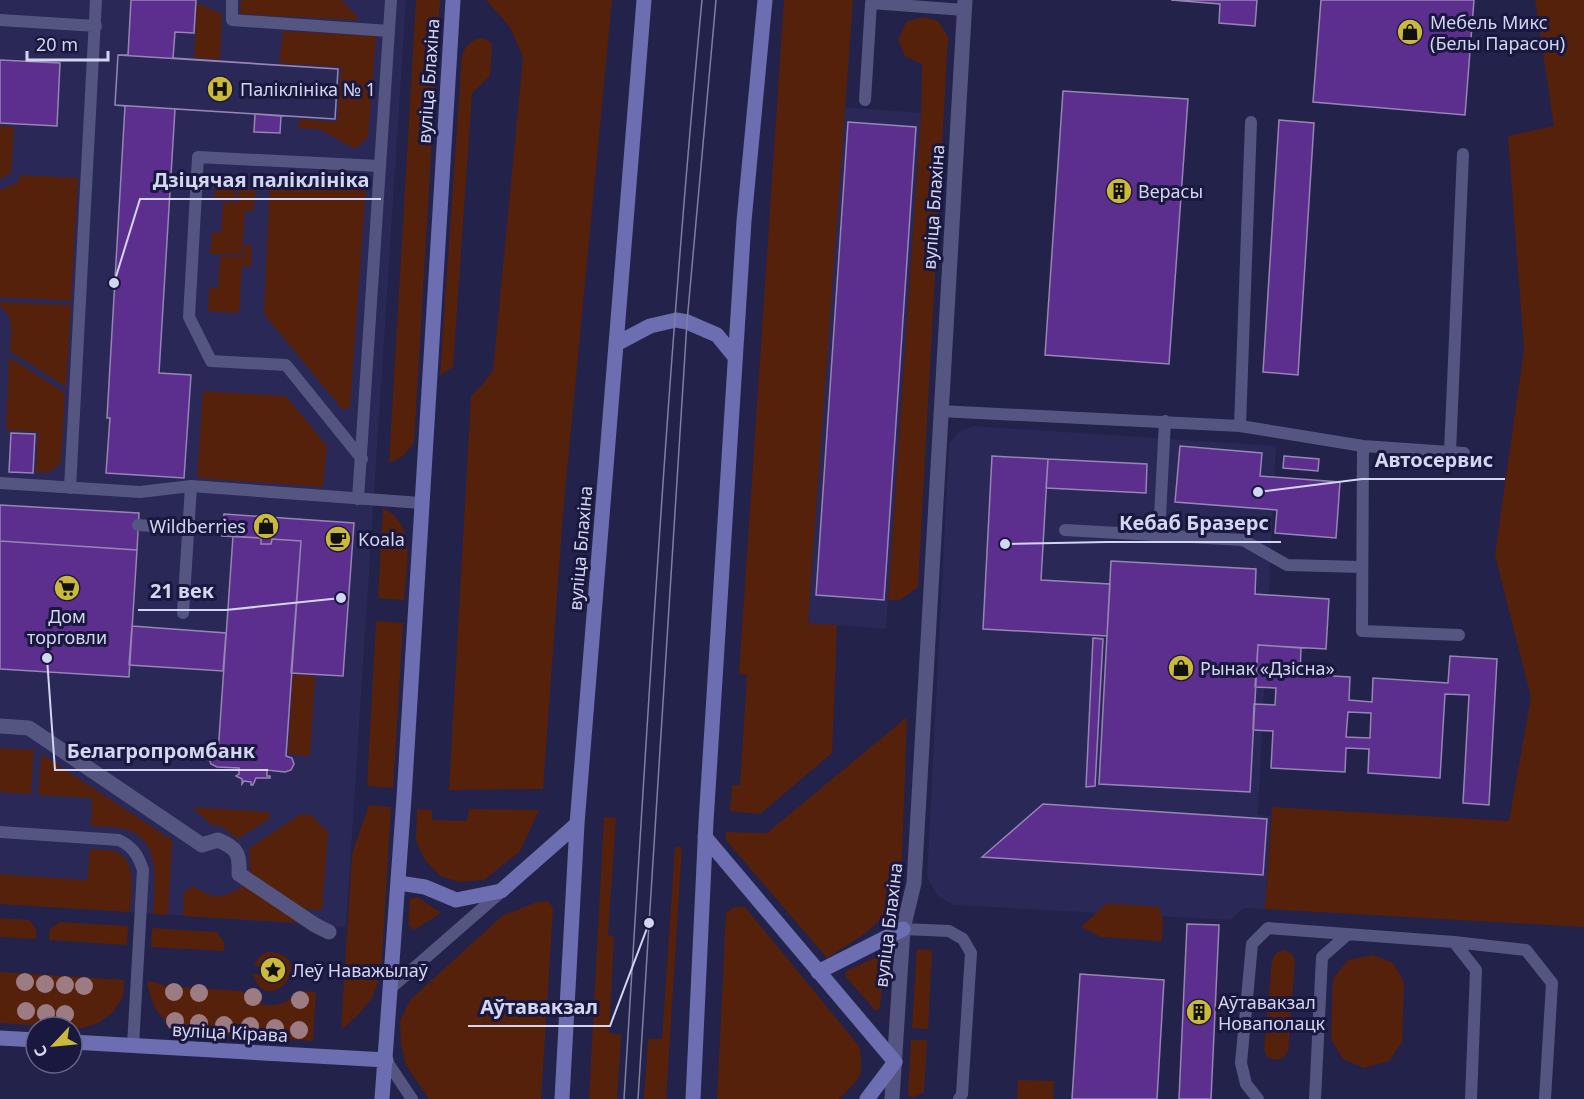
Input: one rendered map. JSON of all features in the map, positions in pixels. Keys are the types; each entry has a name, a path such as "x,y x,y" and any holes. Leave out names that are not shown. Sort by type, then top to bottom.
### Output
{"main road":[{"name":"вуліца Блахіна","path":"382,1099 399,883 453,0"},
{"name":"вуліца Блахіна","path":"562,1099 577,824 644,0"},
{"path":"693,1099 705,837 735,357 744,221 765,0"},
{"path":"616,344 650,326 676,320 687,322 717,335 735,357"},
{"path":"399,883 425,887 456,900 501,891 577,824"},
{"path":"705,837 895,1062 867,1099"},
{"path":"818,972 903,929"},
{"path":"0,1038 24,1039"},
{"name":"вуліца Кірава","path":"84,1043 386,1060"}],"street":[{"name":"вуліца Блахіна","path":"892,1099 903,929 914,883 965,5"},
{"path":"0,726 29,728 202,845 218,840 232,846 240,859 239,874 329,932"}],"lane":[{"path":"70,488 96,0"},
{"path":"232,0 232,20 389,31"},
{"path":"358,499 391,0"},
{"path":"865,100 871,3 965,5"},
{"path":"0,20 96,26"},
{"path":"1240,426 1251,122"},
{"path":"1450,452 1463,154"},
{"path":"362,459 286,365 210,361 189,317 198,157 379,166"},
{"path":"940,411 1240,426 1363,446 1464,453"},
{"path":"1160,535 1165,421"},
{"path":"1363,446 1362,632 1459,635"},
{"path":"0,483 140,492 191,486 421,503"},
{"path":"183,613 191,486"},
{"path":"138,525 188,529"},
{"path":"1065,530 1244,540 1287,565 1361,567"},
{"path":"0,832 119,840 131,846 139,858 143,870 133,1046"},
{"path":"391,988 501,891"},
{"path":"1258,1099 1246,1084 1241,1063 1252,944 1268,928 1454,942 1526,950 1552,983 1545,1099"},
{"path":"903,929 949,931 963,939 970,953 963,1094 959,1099"},
{"path":"1315,1099 1322,957 1347,934"},
{"path":"1454,942 1476,970 1471,1099"},
{"path":"386,1060 412,1099"}],"shaded area":[{"path":"0,0 406,0 346,927 0,903"},
{"path":"241,0 341,0 358,17 357,20 240,14"},
{"path":"416,0 440,0 414,442 403,455 389,463"},
{"path":"486,0 612,0 563,513 543,789 449,790 471,396 493,371 523,57 510,27"},
{"path":"784,0 853,0 808,623 837,625 832,753 760,814 730,811 732,785 740,785 747,675 739,674"},
{"path":"1535,0 1584,0 1584,927 1265,909 1272,807 1509,821 1531,697 1495,555 1524,349 1508,136 1554,126"},
{"path":"197,3 222,14 220,59 194,58"},
{"path":"924,17 938,21 948,36 918,587 900,600 888,600 921,113 922,64 905,56 898,39 907,21"},
{"path":"283,31 376,36 368,137 355,149 319,129 298,128 299,119 337,122 341,67 279,63"},
{"path":"478,38 486,39 492,44 490,76 472,93 453,367 440,375 462,55 467,45"},
{"path":"844,107 921,113 886,629 808,623"},
{"path":"0,126 14,127 11,173 0,179"},
{"path":"21,175 78,178 71,301 0,297 0,190 18,182"},
{"path":"216,177 237,179 235,201 214,199"},
{"path":"270,178 366,185 350,407 343,410 264,314"},
{"path":"239,189 255,190 254,211 245,211 242,255 210,254 212,232 221,232 223,202 237,203"},
{"path":"244,245 252,245 251,267 242,266 239,313 208,311 209,288 218,288 220,256 243,257"},
{"path":"0,302 71,305 66,387 10,351 10,321 0,306"},
{"path":"9,357 65,393 61,461 51,471 36,473 38,432 6,430"},
{"path":"203,391 286,396 327,446 323,487 197,478"},
{"path":"974,426 1276,446 1258,815 1271,816 1265,909 1244,908 1230,920 953,905 938,896 927,878 949,444 959,432"},
{"path":"383,508 394,516 406,536 404,600 378,598"},
{"path":"376,621 403,623 393,788 367,786"},
{"path":"293,674 315,676 310,756 288,754"},
{"path":"907,717 901,884 888,910 880,920 862,936 827,958 726,840 726,832 767,833"},
{"path":"0,748 34,750 31,794 0,792"},
{"path":"41,754 172,840 168,915 153,914 154,864 145,842 136,834 124,829 91,826 92,798 38,795"},
{"path":"369,805 391,807 381,974 372,998 341,1030 352,854"},
{"path":"192,807 270,812 269,819 237,839 221,826 212,825"},
{"path":"417,809 432,810 432,820 467,821 469,809 539,810 520,851 484,880 459,882 440,876 425,860 416,841"},
{"path":"301,814 311,815 328,832 322,910 304,909 250,872 249,848"},
{"path":"604,817 616,818 608,935 614,936 609,1033 621,1035 617,1099 589,1099"},
{"path":"675,847 682,847 666,1099 644,1099 648,1039 662,1039"},
{"path":"90,849 114,851 127,861 132,886 130,912 0,904 0,874 87,880"},
{"path":"244,885 300,923 183,916 184,892 193,886 207,894 219,896 231,893"},
{"path":"417,897 441,913 414,930 408,924 410,899"},
{"path":"548,901 553,908 541,1099 429,1099 406,1065 401,1044 400,1021 410,1000 502,916 537,902"},
{"path":"1107,903 1159,907 1163,920 1162,941 1101,937 1081,927"},
{"path":"734,907 745,907 859,1046 861,1070 859,1076 839,1099 717,1099 726,913"},
{"path":"0,918 29,920 36,929 36,939 0,937"},
{"path":"60,922 128,926 127,945 49,940 49,930"},
{"path":"152,928 217,932 224,942 224,951 151,947"},
{"path":"917,949 932,950 928,1029 912,1028"},
{"path":"1285,950 1292,954 1295,962 1288,1051 1283,1058 1275,1060 1267,1057 1264,1049 1272,960 1277,952"},
{"path":"267,952 283,955 290,963 291,972 279,989 269,991 260,987 253,974 280,979 281,965 254,966 259,957"},
{"path":"1373,955 1393,963 1404,982 1402,1042 1389,1061 1364,1068 1343,1059 1331,1039 1333,979 1348,960"},
{"path":"879,956 884,961 880,1007 875,1010 845,976 846,971"},
{"path":"0,972 124,980 123,997 113,1012 98,1023 84,1027 84,1015 24,1015 24,1024 0,1023"},
{"path":"147,981 164,986 242,991 256,1002 270,1005 285,1002 299,991 316,992 313,1041 184,1033 168,1023 158,1012 151,999"},
{"path":"911,1040 927,1040 924,1092 912,1098 908,1094"},
{"path":"1018,1080 1054,1081 1053,1099 1017,1099"}],"building":[{"path":"131,0 196,0 194,33 175,32 173,58 338,69 335,119 175,109 159,373 191,375 184,478 106,473 110,418 107,418 125,106 115,105 118,55 128,55"},
{"path":"1171,0 1257,0 1255,26 1219,23 1220,4"},
{"path":"1321,0 1474,0 1465,115 1313,102"},
{"path":"118,55 338,69 335,119 115,105"},
{"path":"0,60 60,63 57,126 0,123"},
{"name":"Верасы","path":"1063,91 1188,99 1169,364 1045,355"},
{"path":"255,114 281,116 280,133 254,132"},
{"path":"1279,120 1314,123 1298,375 1263,372"},
{"path":"848,122 916,127 884,600 816,595"},
{"path":"11,433 35,434 33,473 9,472"},
{"path":"1180,446 1262,453 1260,476 1340,482 1336,538 1275,533 1277,510 1175,502"},
{"path":"992,456 1048,459 1041,580 1110,584 1107,636 983,629"},
{"path":"1284,456 1319,459 1318,471 1283,468"},
{"path":"1048,459 1147,464 1146,493 1046,488"},
{"path":"0,505 139,513 137,550 0,541"},
{"path":"224,514 354,523 343,676 291,673 301,541 272,539 271,544 261,544 261,538 222,536"},
{"path":"233,536 261,538 261,544 271,544 272,539 301,541 286,756 292,758 294,764 291,770 285,772 267,770 267,776 270,778 256,778 253,785 251,782 244,781 242,784 242,779 236,776 239,774 239,768 217,767 211,764 209,759 213,754 218,753"},
{"name":"Дом торговли","path":"0,541 137,550 129,677 0,669"},
{"name":"Рынак «Дзісна»","path":"1111,561 1256,569 1255,594 1329,599 1326,649 1258,645 1250,792 1099,784"},
{"path":"132,626 226,633 223,671 129,665"},
{"path":"1093,638 1103,639 1095,786 1086,787"},
{"path":"1258,645 1301,648 1300,674 1350,677 1349,700 1372,702 1373,678 1448,683 1450,656 1497,659 1489,805 1463,803 1469,695 1445,694 1440,778 1368,773 1369,749 1346,748 1345,772 1271,768 1273,731 1253,730 1254,704 1275,705 1276,688 1255,687","holes":["1348,712 1371,713 1370,738 1346,737"]},
{"path":"1043,804 1267,819 1263,875 982,857"},
{"name":"Аўтавакзал Новаполацк","path":"1187,924 1219,925 1211,1099 1179,1099"},
{"path":"1080,974 1164,980 1157,1099 1072,1099"}],"tram line":[{"path":"624,1099 668,412 702,0"},
{"path":"638,1099 687,322 716,0"}],"place":[{"name":"Мебель Микс (Белы Парасон)","path":"1410,32"},
{"name":"Паліклініка № 1","path":"220,89"},
{"name":"Верасы","path":"1119,191"},
{"name":"Дзіцячая паліклініка","path":"114,283"},
{"name":"Автосервис","path":"1258,492"},
{"name":"Wildberries","path":"266,526"},
{"name":"Koala","path":"338,539"},
{"name":"Кебаб Бразерс","path":"1005,544"},
{"name":"Дом торговли","path":"67,588"},
{"name":"21 век","path":"341,598"},
{"name":"Белагропромбанк","path":"47,658"},
{"name":"Рынак «Дзісна»","path":"1181,668"},
{"name":"Аўтавакзал","path":"649,923"},
{"name":"Леў Наважылаў","path":"273,970"},
{"name":"Аўтавакзал Новаполацк","path":"1199,1012"}]}
